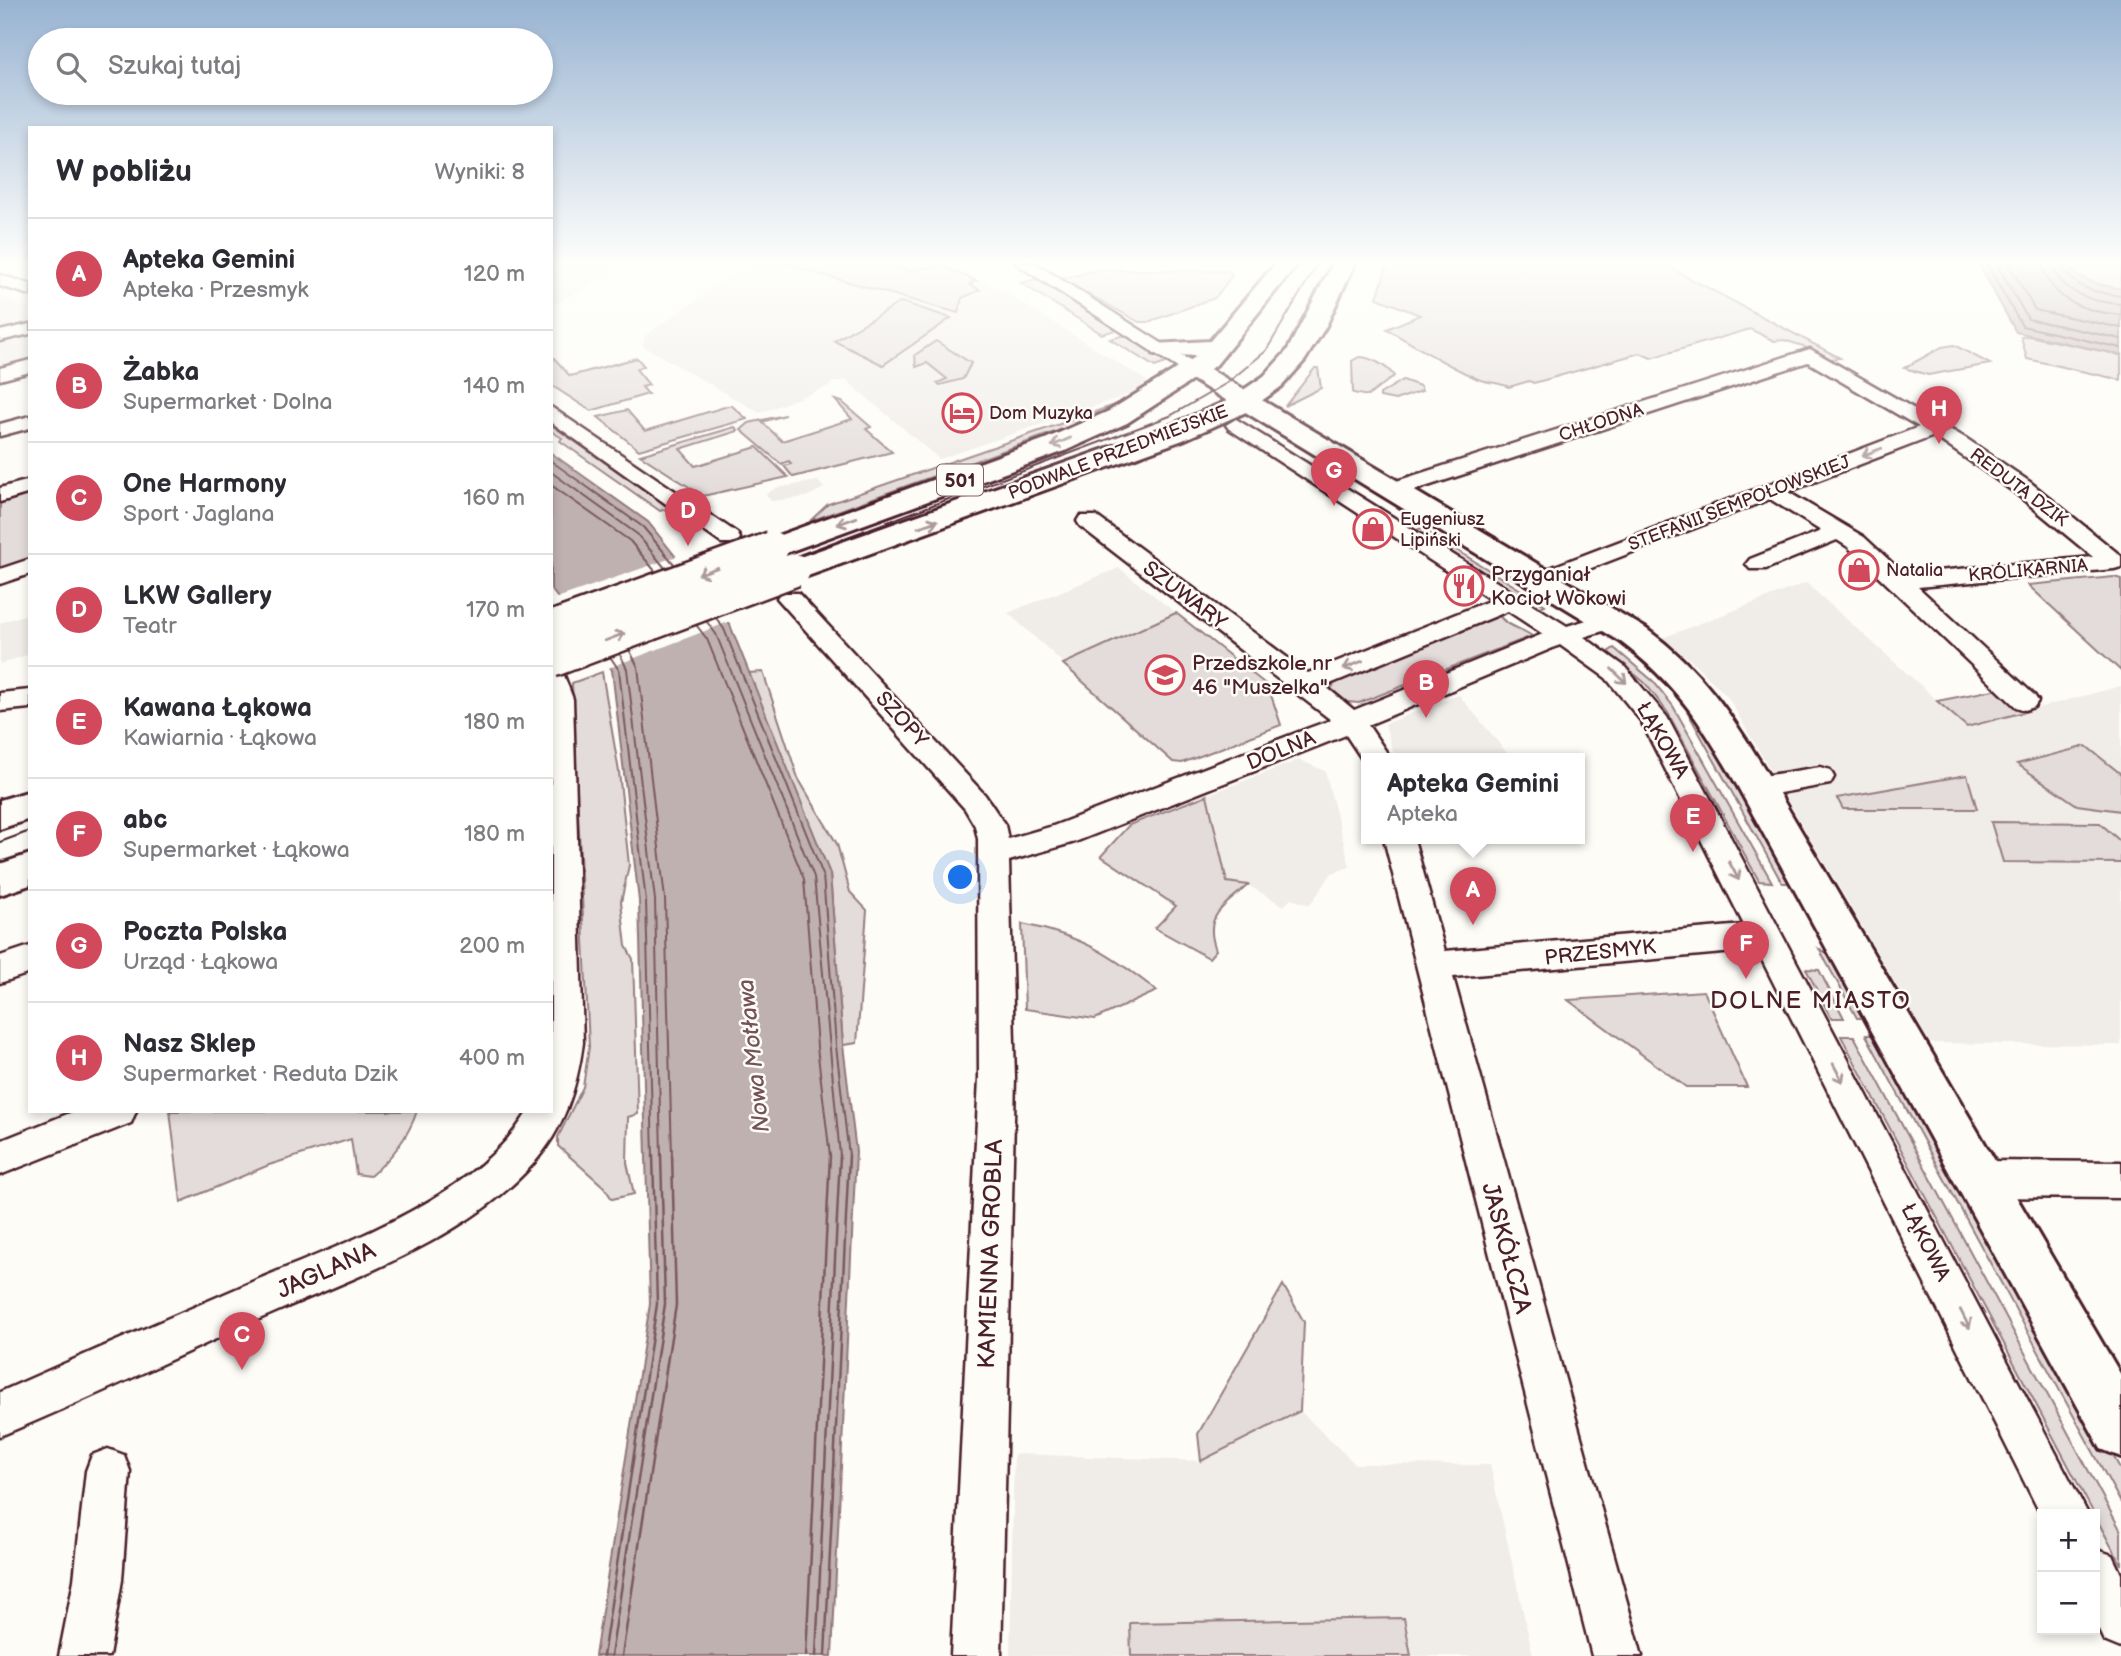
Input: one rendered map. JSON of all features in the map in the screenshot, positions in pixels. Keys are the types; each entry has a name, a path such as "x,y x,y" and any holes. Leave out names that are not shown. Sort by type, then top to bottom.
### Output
{"main road":[{"name":"PODWALE PRZEDMIEJSKIE","path":"553,628 785,572 1127,412 1194,370 1224,340"},
{"name":"PODWALE PRZEDMIEJSKIE","path":"553,660 785,572 1159,438 1240,413 1299,352 1305,340"},
{"path":"1162,349 1218,348"},
{"name":"ŁĄKOWA","path":"1194,370 1240,413 1392,489 1542,579 1661,654 1695,687 1757,787 2121,1429"},
{"path":"0,815 28,805"},
{"path":"0,880 28,870"}],"street":[{"name":"ŁĄKOWA","path":"1148,340 1194,370"},
{"name":"REDUTA DZIK","path":"1810,355 1936,428 2022,487 2114,562"},
{"name":"CHŁODNA","path":"1392,489 1810,355"},
{"path":"0,374 28,367"},
{"name":"ŁĄKOWA","path":"1240,413 1615,672 1653,717 2062,1509"},
{"path":"553,414 729,538"},
{"path":"0,430 28,423"},
{"name":"STEFANII SEMPOŁOWSKIEJ","path":"1542,579 1936,428"},
{"path":"0,495 28,487"},
{"path":"1771,491 1840,531 1899,582 2025,701"},
{"name":"SZUWARY","path":"1088,521 1349,722"},
{"path":"1758,564 1840,531"},
{"name":"KRÓLIKARNIA","path":"1899,582 2114,562"},
{"path":"0,576 28,567"},
{"name":"SZOPY","path":"785,572 975,802 990,825 994,852"},
{"path":"1304,685 1511,601"},
{"name":"DOLNA","path":"994,852 1045,841 1564,635 1611,621"},
{"path":"553,677 560,699 556,765 558,939 566,1043 560,1080 553,1100"},
{"path":"0,702 28,699"},
{"path":"1349,722 1374,753"},
{"path":"1757,787 1820,777"},
{"name":"JASKÓŁCZA","path":"1400,844 1616,1656"},
{"name":"KAMIENNA GROBLA","path":"976,1656 997,1078 994,852"},
{"name":"PRZESMYK","path":"1432,966 1768,936"},
{"path":"0,970 28,960"},
{"path":"0,1158 113,1113"},
{"name":"JAGLANA","path":"0,1413 411,1231 454,1206 522,1152 547,1113"},
{"path":"1979,1179 2121,1180"},
{"path":"84,1656 98,1580 108,1471"},
{"path":"2100,1582 2121,1624"}],"shaded area":[{"path":"0,340 28,340 28,363 0,370"},
{"path":"644,340 1082,340 1147,381 1145,389 939,459 846,380 830,383 832,385 760,413 643,346"},
{"path":"835,340 919,340 883,365"},
{"path":"1112,340 1133,340 1168,362 1155,367"},
{"path":"1406,340 1711,340 1651,358 1640,353 1534,383 1529,381 1509,387 1466,374"},
{"path":"1785,340 1807,340 1840,358 1826,360 1803,346"},
{"path":"2022,340 2049,340 2121,355 2121,380 2027,359"},
{"path":"936,341 971,363 963,379 940,385 937,383 947,379 927,363 916,367 915,355"},
{"path":"1954,345 1990,364 1928,375 1904,368 1942,347"},
{"path":"1359,357 1378,363 1394,376 1368,396 1353,393 1352,361"},
{"path":"553,358 570,376 637,358 644,366 636,369 649,385 642,387 648,394 591,411 553,386"},
{"path":"1315,368 1318,368 1321,388 1285,406"},
{"path":"1403,380 1420,386 1422,391 1395,400 1380,397 1380,394"},
{"path":"1135,398 1093,418 810,521 828,504"},
{"path":"835,400 842,402 871,427 866,429 892,452 793,477 784,466 791,464 789,461 781,464 741,430 749,423 785,415 762,422 782,441 852,419"},
{"path":"731,405 747,419 639,450 598,417 627,410 645,431"},
{"path":"553,426 693,524 682,525 672,519 676,517 666,509 660,511 560,441 562,438 553,432"},
{"path":"735,427 738,431 680,449 695,466 757,447 788,477 703,496 640,455"},
{"path":"818,481 824,488 806,497 771,501 766,494 776,488"},
{"path":"28,491 28,560 0,569 0,498"},
{"path":"1421,528 1545,605 1539,608 1417,530"},
{"name":"Przedszkole nr 46 \"Muszelka\"","path":"1119,568 1268,686 1281,725 1182,763 1173,762 1008,613"},
{"path":"2114,577 2121,579 2121,671 2028,585"},
{"path":"1806,583 1967,727 2121,686 2121,1045 1930,1043 1727,696 1692,661 1662,638"},
{"name":"Przedszkole nr 46 \"Muszelka\"","path":"1176,613 1268,686 1281,725 1182,763 1173,762 1063,664"},
{"path":"28,614 28,655 0,664 0,623"},
{"path":"1500,616 1505,622 1532,636 1359,703 1347,702 1331,689 1335,683"},
{"path":"1628,643 1694,705 1795,883 1782,883 1686,709 1668,685 1624,645"},
{"path":"1614,648 1653,681 1673,706 1772,882 1759,881 1668,713 1645,683 1608,652"},
{"path":"602,672 619,772 629,865 621,902 626,946 633,959 638,1114 628,1117 627,1163 634,1194 612,1199 604,1187 558,1146 558,1137 583,1087 589,1047 572,683"},
{"path":"763,672 798,778 837,844 850,892 867,910 857,1043 843,1045 830,874 748,673"},
{"path":"2003,688 2028,711 1967,727 1937,701"},
{"path":"1459,695 1507,753 1393,753 1385,724"},
{"path":"2086,746 2121,774 2121,811 2077,805 2017,764"},
{"path":"1299,760 1325,771 1350,867 1332,873 1310,905 1291,899 1284,906 1248,885 1227,882 1207,795"},
{"path":"1967,775 1977,809 1843,809 1837,798"},
{"path":"1207,795 1227,882 1248,885 1217,913 1212,929 1216,950 1209,958 1155,928 1176,906 1101,856 1129,825"},
{"path":"1991,822 2100,823 2121,842 2121,863 2003,862"},
{"path":"1022,924 1062,934 1094,948 1157,991 1095,1019 1025,1009"},
{"path":"1819,949 1833,957 1870,1018 1857,1018"},
{"path":"1806,969 1819,970 1844,1018 1831,1018"},
{"path":"1704,991 1747,1087 1686,1087 1568,1000"},
{"path":"1866,1035 1879,1035 2121,1470 2121,1503"},
{"path":"1841,1036 1854,1036 2121,1531 2121,1565 2100,1525 2100,1509 2091,1509"},
{"path":"170,1113 416,1113 398,1147 370,1176 356,1174 351,1139 269,1165 181,1202"},
{"path":"1283,1285 1304,1322 1300,1411 1201,1461 1198,1434"},
{"path":"1300,1411 1355,1464 1490,1465 1533,1656 1010,1656 1014,1454 1201,1461"},
{"path":"1404,1618 1411,1656 1131,1656 1130,1623"}],"water":[{"path":"2054,340 2121,340 2121,355"},
{"name":"Nowa Motława","path":"553,454 648,522 730,625 830,874 843,1045 856,1152 832,1656 595,1656 650,1304 639,901 612,670 553,592"}],"pier":[{"path":"680,555 731,621 606,669 554,599"}],"tram line":[{"path":"553,647 1170,416 1227,383 1266,351 1272,340"},
{"path":"0,842 28,832"}],"place":[{"name":"Dom Muzyka","path":"962,413"},
{"name":"Nasz Sklep","path":"1939,444"},
{"name":"Poczta Polska","path":"1334,506"},
{"name":"Eugeniusz Lipiński","path":"1373,529"},
{"name":"LKW Gallery","path":"688,546"},
{"name":"Natalia","path":"1859,570"},
{"name":"Przyganiał Kocioł Wokowi","path":"1464,586"},
{"name":"Przedszkole nr 46 \"Muszelka\"","path":"1165,675"},
{"name":"Żabka","path":"1426,718"},
{"name":"Kawana Łąkowa","path":"1693,852"},
{"name":"Apteka Gemini","path":"1473,925"},
{"name":"abc","path":"1746,979"},
{"name":"One Harmony","path":"242,1370"}],"district":[{"name":"DOLNE MIASTO","path":"1811,1000"}]}
